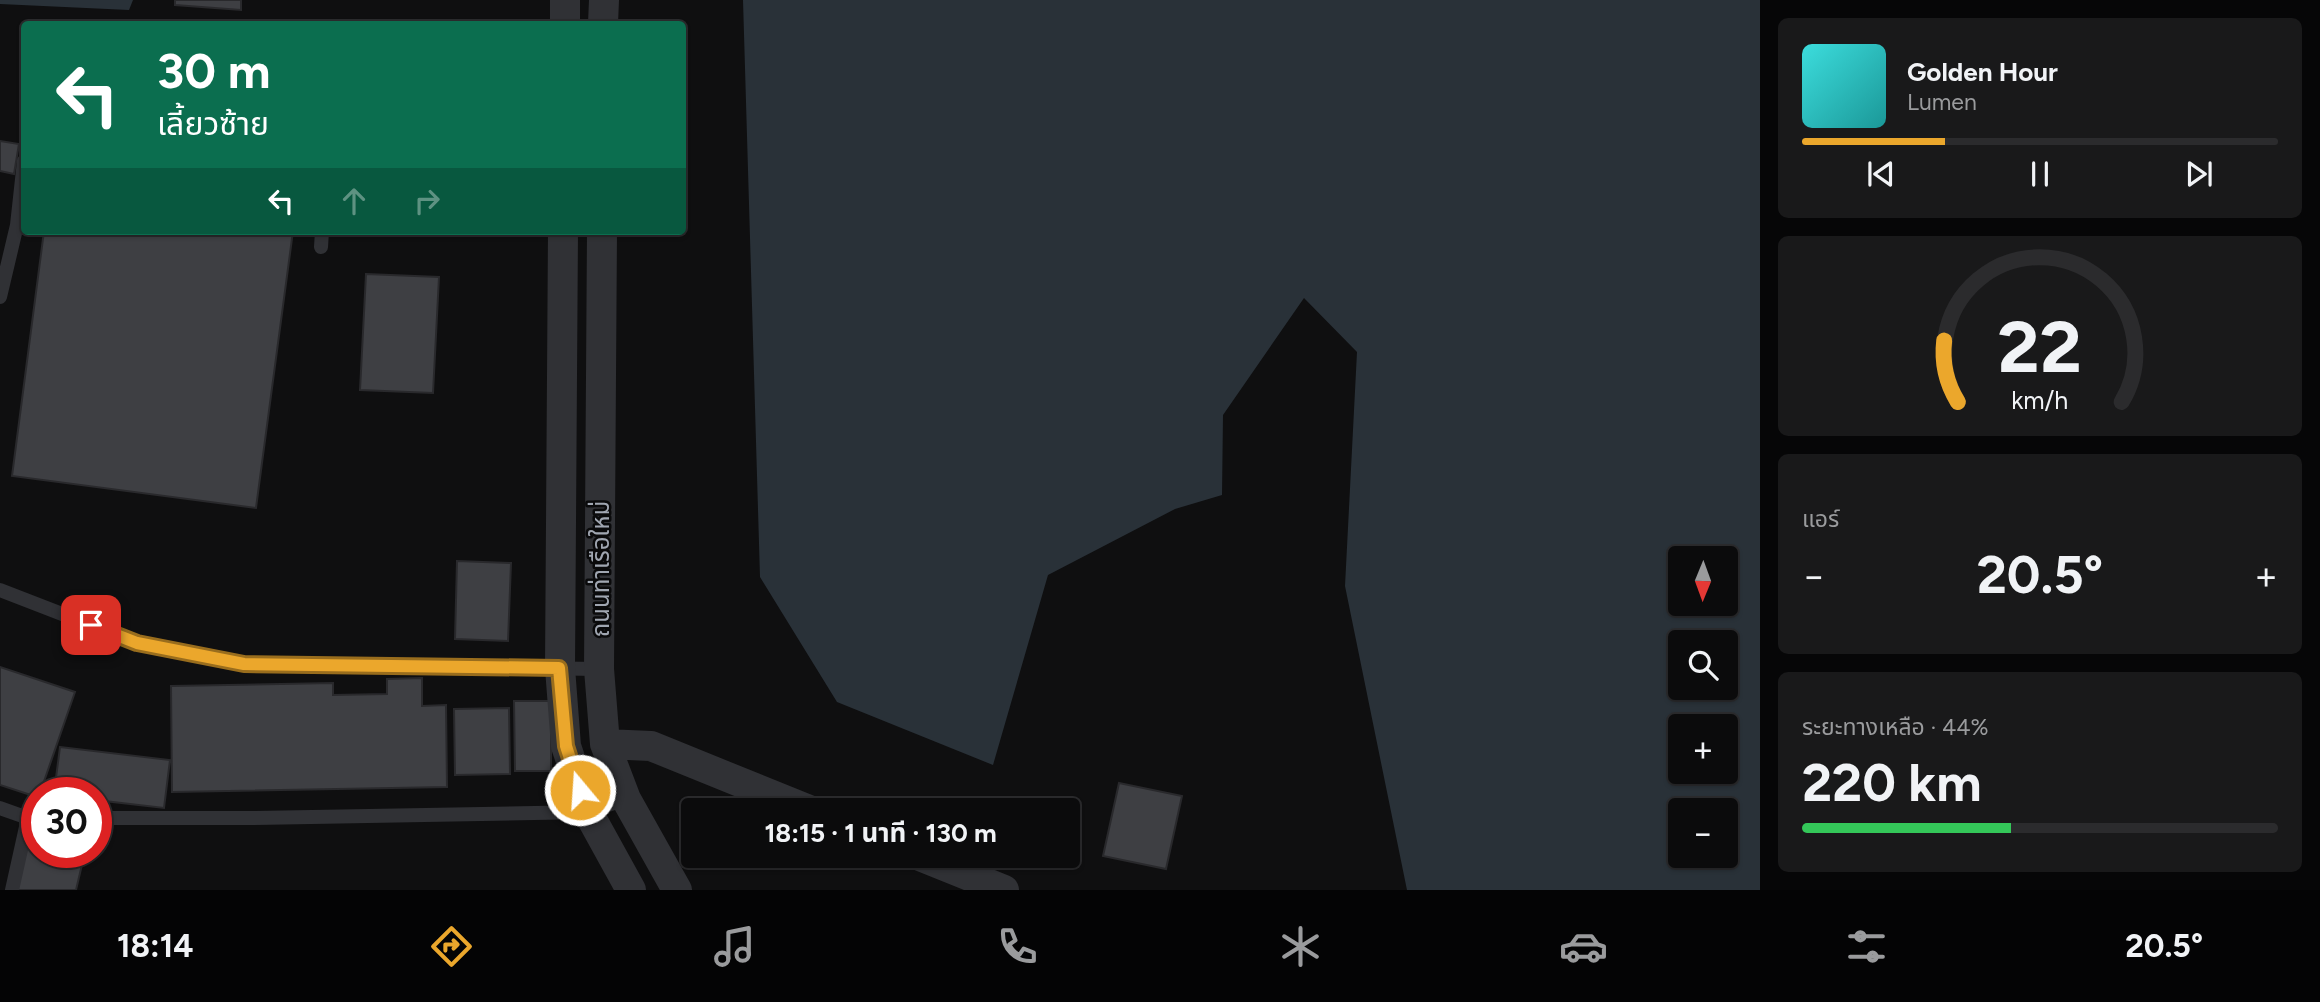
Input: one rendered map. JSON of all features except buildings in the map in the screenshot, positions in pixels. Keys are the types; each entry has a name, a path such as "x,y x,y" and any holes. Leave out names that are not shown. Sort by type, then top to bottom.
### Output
{"street":[{"path":"565,0 565,21"},
{"path":"603,21 604,0"},
{"name":"ถนนท่าเรือใหม่","path":"563,235 559,668 566,746 588,812 631,890"},
{"name":"ถนนท่าเรือใหม่","path":"602,235 599,669 605,744 626,799 677,890"},
{"path":"605,744 651,746 779,798"},
{"path":"950,868 1004,890"}],"lane":[{"path":"0,297 17,225 21,188"},
{"path":"321,247 322,235"},
{"path":"0,590 137,643 244,664 599,669"},
{"path":"112,818 588,812 626,799"},
{"path":"0,808 21,815"},
{"path":"12,890 21,858"}],"shaded area":[{"path":"0,0 133,0 129,10 0,4"},
{"path":"743,0 1760,0 1760,890 1407,890 1345,586 1357,352 1304,298 1223,415 1222,495 1175,509 1048,575 993,765 837,702 760,577"}],"route":[{"path":"91,625 137,643 244,664 559,668 566,746 580,790"}]}
